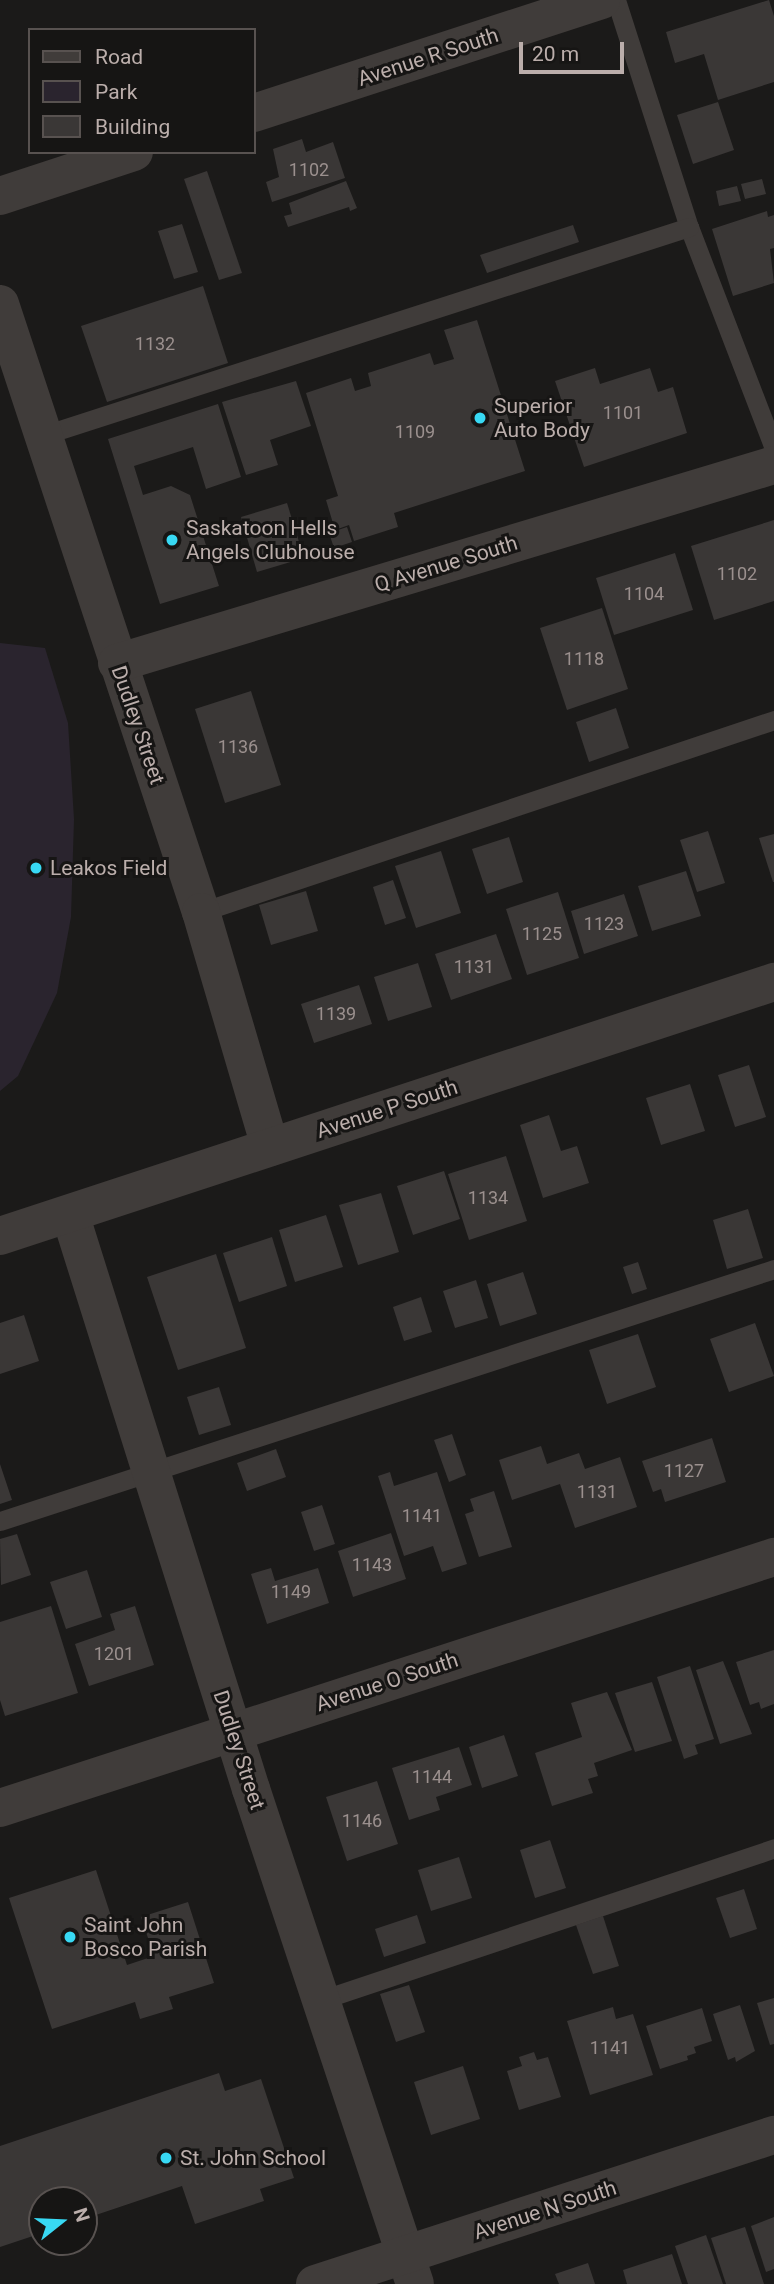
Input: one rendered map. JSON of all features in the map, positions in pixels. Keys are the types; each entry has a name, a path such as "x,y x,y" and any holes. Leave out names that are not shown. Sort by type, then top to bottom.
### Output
{"street":[{"name":"Avenue R South","path":"256,112 601,0"},
{"path":"0,196 128,154"},
{"name":"Dudley Street","path":"0,304 41,436 201,912 270,1147"},
{"name":"Q Avenue South","path":"117,663 774,465"},
{"name":"Avenue P South","path":"0,1236 774,982"},
{"name":"Dudley Street","path":"70,1214 234,1732 410,2269"},
{"name":"Avenue O South","path":"0,1808 774,1557"},
{"name":"Avenue N South","path":"315,2284 410,2269 774,2135"}],"lane":[{"path":"616,0 689,227 774,449"},
{"path":"41,436 689,227"},
{"path":"201,912 774,720"},
{"path":"0,1521 774,1269"},
{"path":"321,2000 774,1848"}],"green space":[{"name":"Leakos Field","path":"0,643 45,648 68,723 74,819 71,917 57,993 18,1076 0,1091"}],"building":[{"path":"769,0 774,16 774,82 718,100 704,54 675,63 666,32"},
{"path":"718,102 734,150 693,164 677,115"},
{"path":"302,139 306,152 333,142 345,178 272,202 266,182 279,177 273,149"},
{"path":"207,171 242,273 219,280 184,179"},
{"path":"762,179 766,194 745,199 741,184"},
{"path":"346,181 357,208 350,211 349,207 288,227 284,216 292,214 289,203"},
{"path":"737,186 741,201 719,206 716,191"},
{"path":"767,211 768,217 774,215 774,248 770,249 774,283 733,296 712,229"},
{"path":"182,224 198,272 174,279 158,231"},
{"path":"573,225 579,242 487,273 480,255"},
{"path":"203,286 228,363 107,402 81,326"},
{"path":"477,320 525,471 394,513 398,527 354,541 349,525 335,530 326,500 338,496 306,393 351,378 355,391 371,386 368,373 430,353 434,365 454,359 444,330"},
{"path":"595,368 600,384 650,368 658,392 673,387 687,433 584,467 555,381"},
{"path":"296,381 311,426 270,440 278,465 246,475 222,402"},
{"name":"Saskatoon Hells Angels Clubhouse","path":"218,404 241,477 206,489 193,447 134,466 143,495 171,486 190,495 219,586 160,604 108,439"},
{"path":"287,503 304,558 257,572 241,517"},
{"path":"774,520 774,601 714,620 691,546"},
{"path":"347,527 352,542 334,548 329,533"},
{"path":"675,553 693,610 614,635 596,578"},
{"path":"602,608 628,689 567,710 540,628"},
{"path":"251,691 281,785 225,803 195,709"},
{"path":"616,708 629,748 589,762 576,722"},
{"path":"708,831 725,883 697,892 680,840"},
{"path":"774,834 774,882 773,882 759,838"},
{"path":"509,837 523,882 487,894 472,849"},
{"path":"441,851 461,913 416,928 395,866"},
{"path":"686,871 701,916 652,931 638,886"},
{"path":"393,880 406,918 385,925 373,887"},
{"path":"306,891 318,931 271,945 259,905"},
{"path":"558,892 579,958 527,975 506,909"},
{"path":"624,894 638,936 584,954 571,911"},
{"path":"496,934 512,979 451,1000 435,954"},
{"path":"418,963 432,1007 388,1021 374,977"},
{"path":"359,985 372,1024 314,1043 301,1004"},
{"path":"749,1065 766,1117 735,1127 718,1075"},
{"path":"690,1084 705,1131 661,1145 646,1098"},
{"path":"549,1115 561,1151 577,1146 589,1183 543,1198 520,1125"},
{"path":"506,1156 527,1221 469,1240 448,1174"},
{"path":"444,1171 460,1219 413,1235 397,1186"},
{"path":"381,1193 399,1252 358,1265 339,1205"},
{"path":"748,1209 763,1258 727,1269 713,1220"},
{"path":"326,1215 343,1267 295,1282 279,1230"},
{"path":"272,1237 287,1286 239,1302 223,1253"},
{"path":"216,1254 246,1348 178,1370 147,1277"},
{"path":"638,1262 647,1289 632,1294 623,1267"},
{"path":"523,1272 537,1314 500,1326 487,1284"},
{"path":"476,1280 488,1318 455,1328 443,1291"},
{"path":"421,1297 432,1332 404,1341 393,1307"},
{"path":"24,1315 39,1361 0,1374 0,1323"},
{"path":"755,1323 774,1376 729,1392 710,1339"},
{"path":"638,1334 656,1387 607,1404 589,1350"},
{"path":"219,1387 231,1425 199,1435 187,1397"},
{"path":"452,1434 466,1475 449,1482 434,1440"},
{"path":"712,1438 726,1482 665,1502 661,1489 653,1492 642,1461"},
{"path":"541,1446 547,1464 579,1453 585,1469 620,1457 637,1507 575,1528 560,1484 512,1500 499,1460"},
{"path":"276,1449 286,1477 247,1491 237,1463"},
{"path":"0,1464 12,1500 0,1504"},
{"path":"390,1472 394,1486 437,1472 467,1564 442,1572 433,1546 404,1556 378,1476"},
{"path":"494,1491 512,1547 479,1557 465,1514 474,1511 470,1499"},
{"path":"322,1505 335,1544 314,1551 301,1512"},
{"path":"391,1533 406,1579 353,1597 338,1551"},
{"path":"17,1534 31,1575 1,1585 0,1539"},
{"path":"271,1568 275,1581 318,1568 329,1603 267,1624 251,1574"},
{"path":"87,1570 102,1617 66,1629 50,1582"},
{"path":"51,1606 78,1693 5,1716 0,1700 0,1622"},
{"path":"135,1606 154,1665 89,1686 75,1644 115,1630 110,1614"},
{"path":"774,1650 774,1704 761,1709 759,1702 750,1705 736,1662"},
{"path":"723,1661 752,1734 720,1744 696,1670"},
{"path":"690,1666 714,1739 695,1745 698,1754 684,1759 657,1677"},
{"path":"652,1682 672,1741 635,1752 615,1693"},
{"path":"607,1692 632,1750 594,1763 598,1776 588,1779 593,1793 552,1806 535,1753 582,1737 571,1703"},
{"path":"504,1735 518,1776 482,1788 469,1747"},
{"path":"459,1747 472,1785 436,1797 440,1810 409,1820 392,1768"},
{"path":"377,1781 398,1844 347,1861 326,1797"},
{"path":"550,1840 566,1888 535,1898 520,1850"},
{"path":"459,1857 472,1898 431,1911 418,1870"},
{"name":"Saint John Bosco Parish","path":"96,1870 127,1965 154,1956 141,1917 188,1902 214,1983 169,1997 173,2009 140,2019 135,2002 52,2029 9,1898"},
{"path":"744,1889 757,1929 730,1938 716,1898"},
{"path":"417,1915 426,1943 384,1957 375,1929"},
{"path":"603,1916 619,1966 593,1974 576,1925"},
{"path":"409,1985 425,2032 396,2042 380,1994"},
{"path":"774,1998 774,2044 770,2045 757,2003"},
{"path":"740,2005 755,2051 736,2062 735,2057 728,2060 713,2014"},
{"path":"613,2007 616,2019 633,2014 653,2075 590,2095 567,2021"},
{"path":"702,2008 712,2041 694,2047 696,2053 687,2056 688,2060 660,2069 646,2026"},
{"path":"534,2052 537,2060 548,2057 561,2097 519,2110 507,2071 522,2066 519,2057"},
{"path":"463,2066 480,2119 431,2135 414,2082"},
{"path":"219,2073 225,2091 261,2079 294,2178 260,2189 264,2201 195,2224 182,2186 98,2214 98,2186 28,2186 28,2238 0,2247 0,2146"},
{"path":"774,2217 774,2269 766,2272 751,2226"},
{"path":"745,2227 764,2284 726,2284 711,2238"},
{"path":"706,2235 723,2284 688,2284 675,2246"},
{"path":"672,2254 682,2284 627,2284 623,2270"},
{"path":"588,2263 595,2284 559,2284 555,2274"}],"place":[{"name":"Superior Auto Body","path":"480,418"},
{"name":"Saskatoon Hells Angels Clubhouse","path":"172,540"},
{"name":"Leakos Field","path":"36,868"},
{"name":"Saint John Bosco Parish","path":"70,1937"},
{"name":"St. John School","path":"166,2158"}]}
